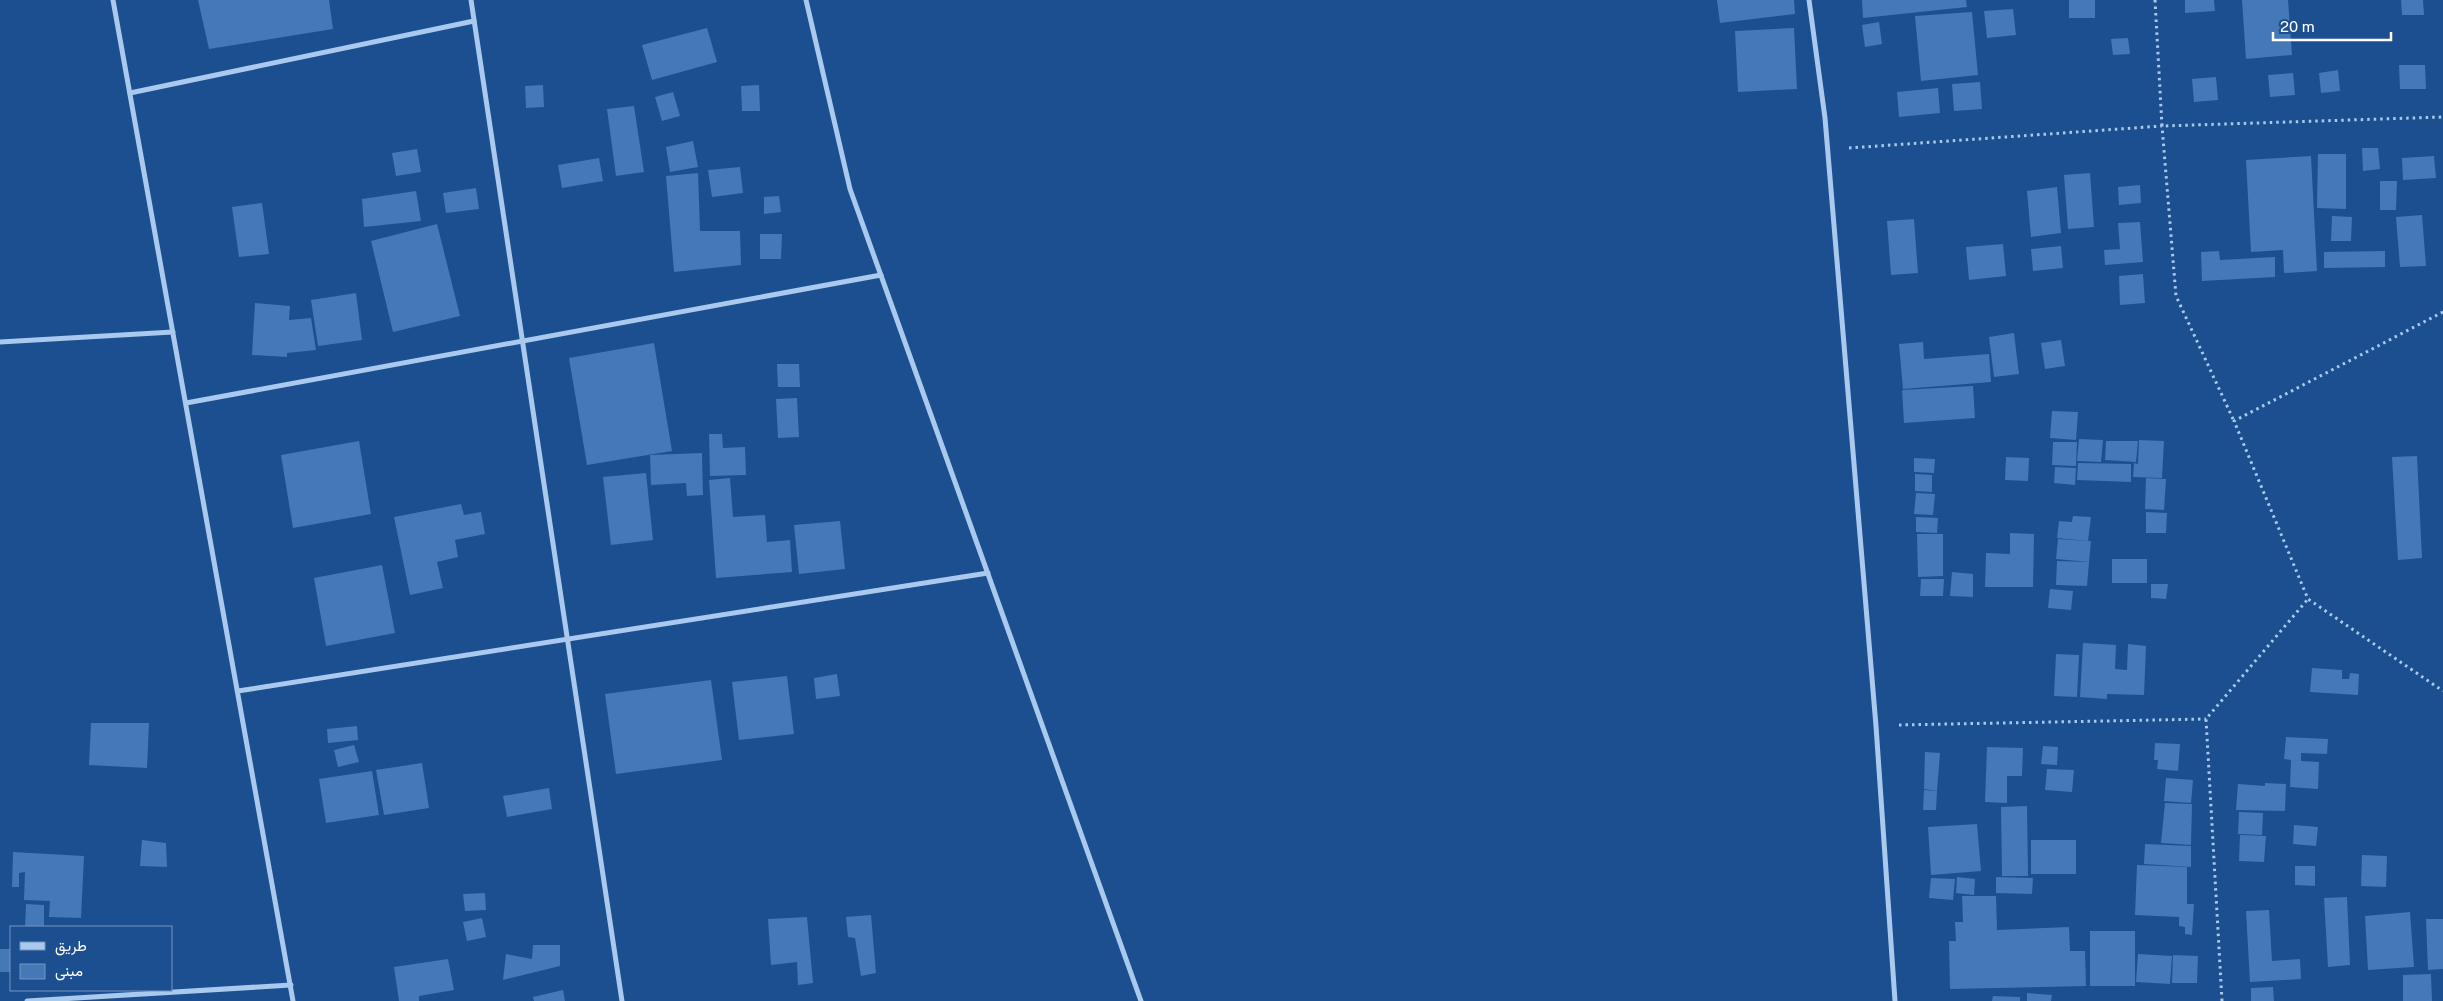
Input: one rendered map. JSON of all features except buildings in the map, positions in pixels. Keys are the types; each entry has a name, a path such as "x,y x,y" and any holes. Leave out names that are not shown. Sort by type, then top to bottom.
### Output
{"street":[{"path":"113,0 294,1001"},
{"path":"470,0 622,1001"},
{"path":"806,0 850,189 1141,1001"},
{"path":"1809,0 1828,150 1876,726 1895,1001"},
{"path":"130,93 474,21"},
{"path":"186,403 881,275"},
{"path":"0,342 173,332"},
{"path":"238,692 988,573"},
{"path":"27,1001 291,985"}],"path":[{"path":"2154,0 2176,296 2234,421 2308,599 2443,691"},
{"path":"1828,150 2162,126 2443,118"},
{"path":"2234,421 2443,312"},
{"path":"2222,1001 2206,719 2308,599"},
{"path":"1876,726 2206,719"}]}
